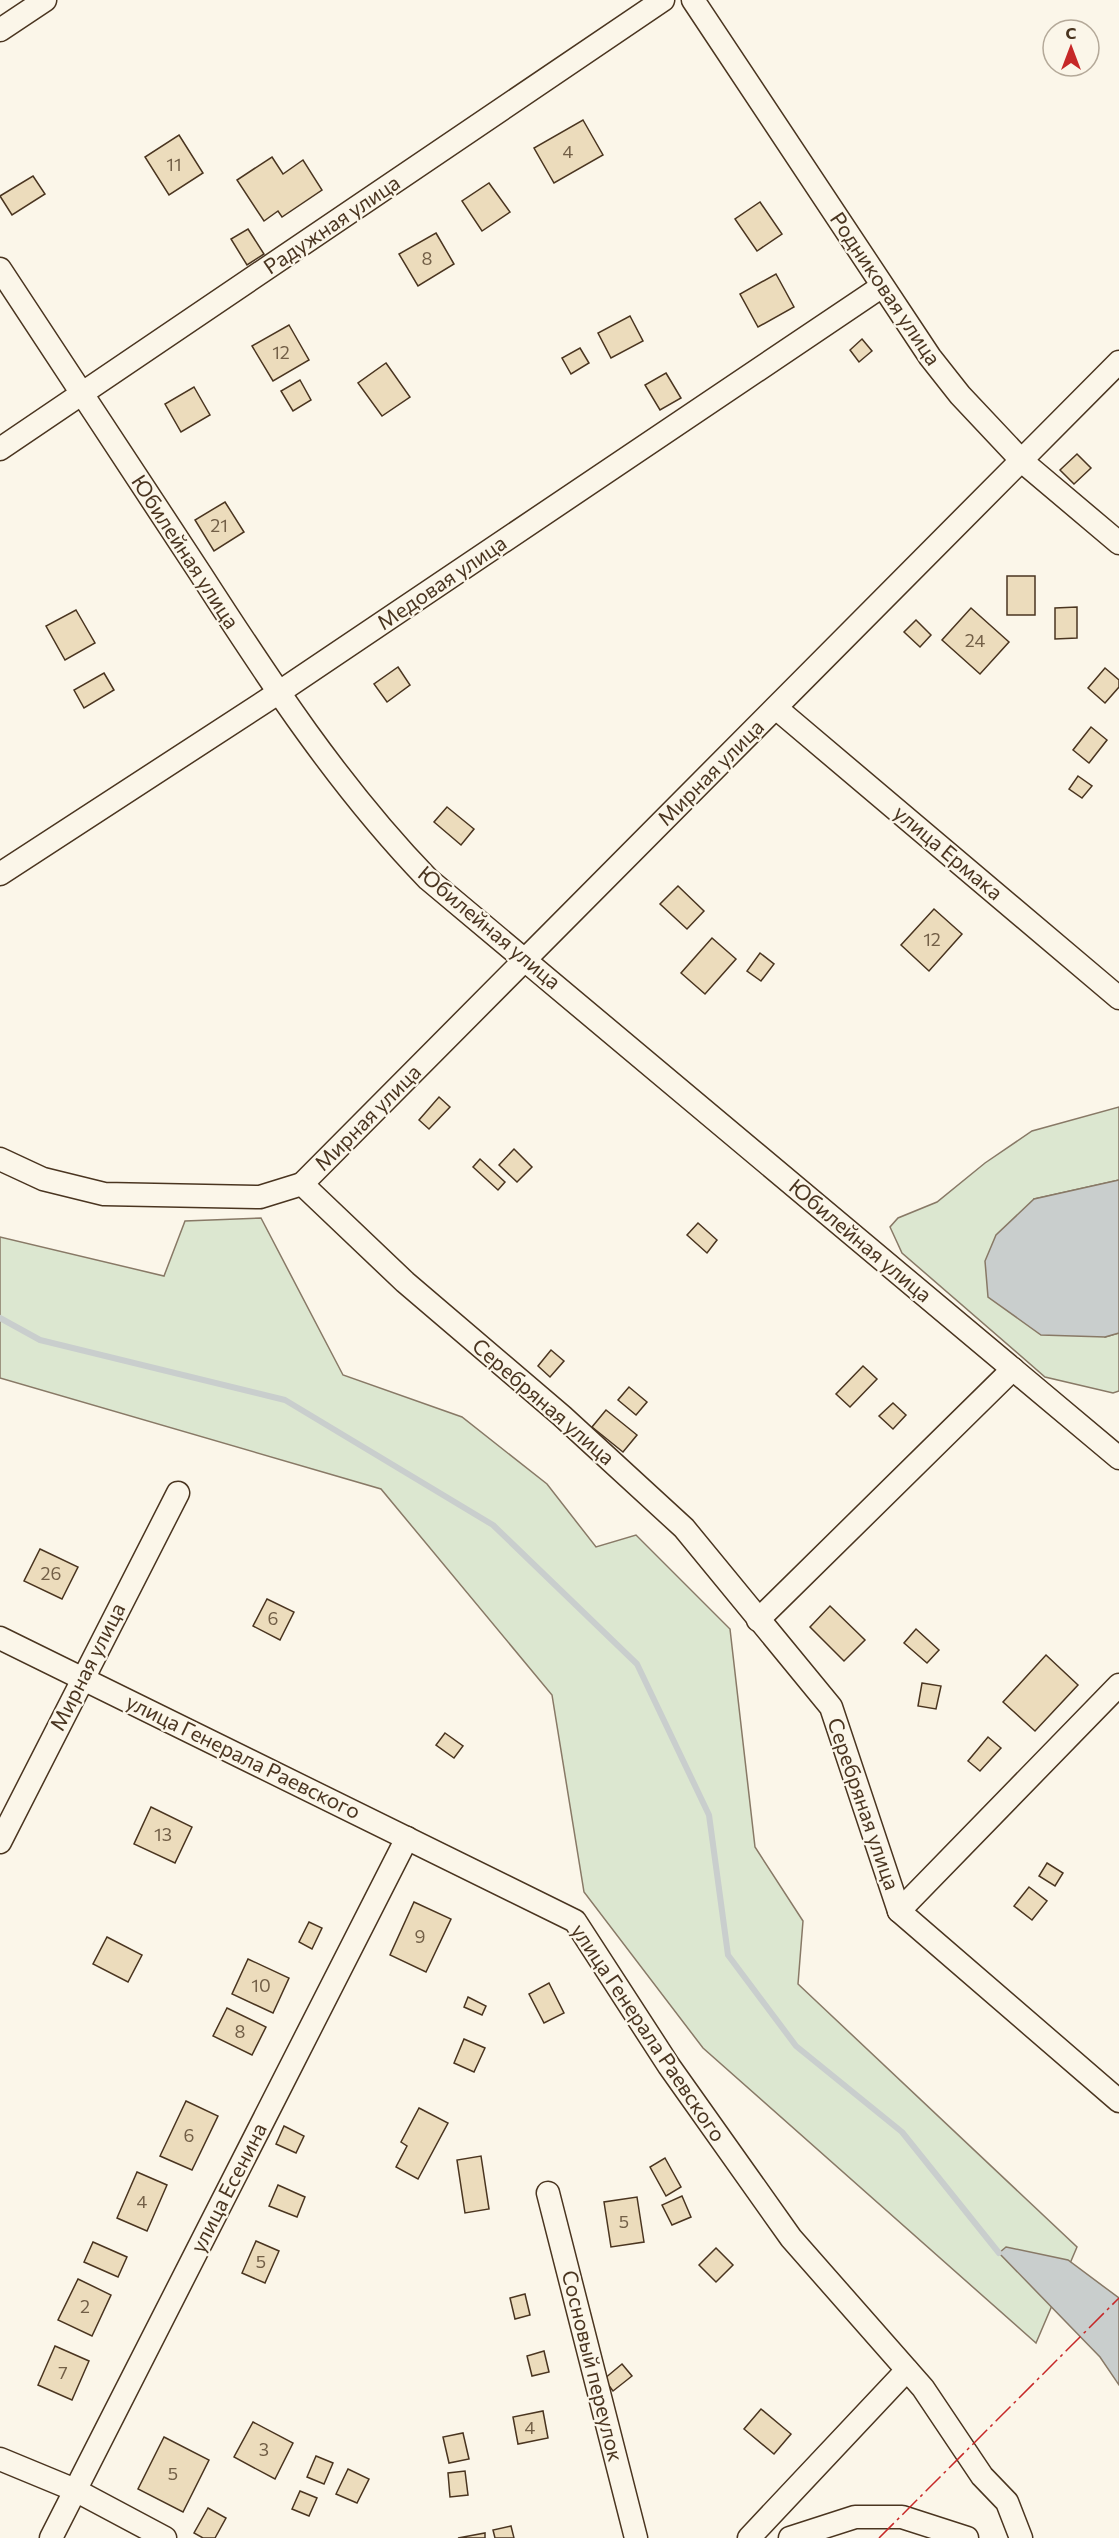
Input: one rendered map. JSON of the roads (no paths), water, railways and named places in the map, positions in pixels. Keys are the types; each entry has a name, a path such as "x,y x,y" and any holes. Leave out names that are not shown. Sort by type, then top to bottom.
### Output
{"street":[{"path":"0,30 45,0"},
{"name":"Радужная улица","path":"0,449 663,0"},
{"name":"Родниковая улица","path":"693,0 881,287 960,395 1023,462 1119,543"},
{"name":"Юбилейная улица","path":"0,269 278,693 372,820 391,841 428,879 1119,1458"},
{"name":"Медовая улица","path":"0,874 278,693 881,287"},
{"name":"Мирная улица","path":"302,1184 1119,363"},
{"name":"улица Ермака","path":"776,708 1119,998"},
{"path":"0,1159 43,1179 104,1194 260,1197 302,1184"},
{"name":"Серебряная улица","path":"302,1184 405,1282 562,1416 684,1528 831,1707 899,1911 1119,2101"},
{"path":"758,1620 1013,1369"},
{"name":"Мирная улица","path":"0,1842 178,1493"},
{"name":"улица Генерала Раевского","path":"0,1638 574,1921 669,2067 792,2238 923,2388 982,2476 1007,2502 1021,2538"},
{"name":"Серебряная улица","path":"899,1911 1119,1685"},
{"name":"улица Есенина","path":"51,2538 407,1838"},
{"name":"Сосновый переулок","path":"548,2193 636,2538"},
{"path":"749,2538 907,2370"},
{"path":"0,2459 75,2490 165,2538"},
{"path":"790,2538 855,2517 902,2517 967,2538"}],"waterway":[{"path":"0,1318 40,1340 285,1400 493,1525 637,1664 709,1815 728,1955 796,2046 902,2132 999,2253"}]}
